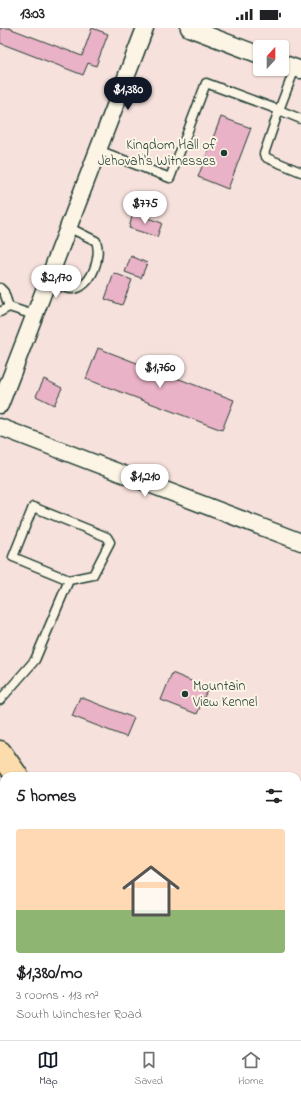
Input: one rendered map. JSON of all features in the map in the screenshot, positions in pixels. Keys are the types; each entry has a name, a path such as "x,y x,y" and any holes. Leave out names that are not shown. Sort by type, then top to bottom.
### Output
{"main road":[{"path":"0,752 14,772"}],"street":[{"path":"0,405 145,28"},
{"path":"189,28 253,52"},
{"path":"0,427 301,542"}],"lane":[{"path":"293,67 264,154 267,158 301,172"},
{"path":"98,150 170,178 206,83 301,119"},
{"path":"48,281 73,289 82,286 88,280 93,270 99,248 96,241 68,227"},
{"path":"0,288 4,292 9,308"},
{"path":"0,312 9,308 34,316"},
{"path":"33,507 107,537 110,542 93,575 69,580 13,557 33,507"},
{"path":"0,700 35,660 69,580"}],"building":[{"path":"0,28 9,28 82,56 92,28 108,34 96,66 88,63 83,75 0,43"},
{"name":"Kingdom Hall of Jehovah's Witnesses","path":"221,117 251,128 228,189 198,177"},
{"path":"133,213 162,223 157,237 129,228"},
{"path":"131,256 147,263 141,278 125,272"},
{"path":"114,273 132,280 122,305 105,299"},
{"path":"98,348 142,365 144,359 156,363 153,369 234,400 222,430 86,379"},
{"path":"44,379 62,388 54,405 36,396"},
{"name":"Mountain View Kennel","path":"172,673 208,688 197,714 161,700"},
{"path":"80,697 134,718 126,737 72,716"}],"place":[{"name":"Kingdom Hall of Jehovah's Witnesses","path":"224,153"},
{"name":"Mountain View Kennel","path":"185,694"}]}
